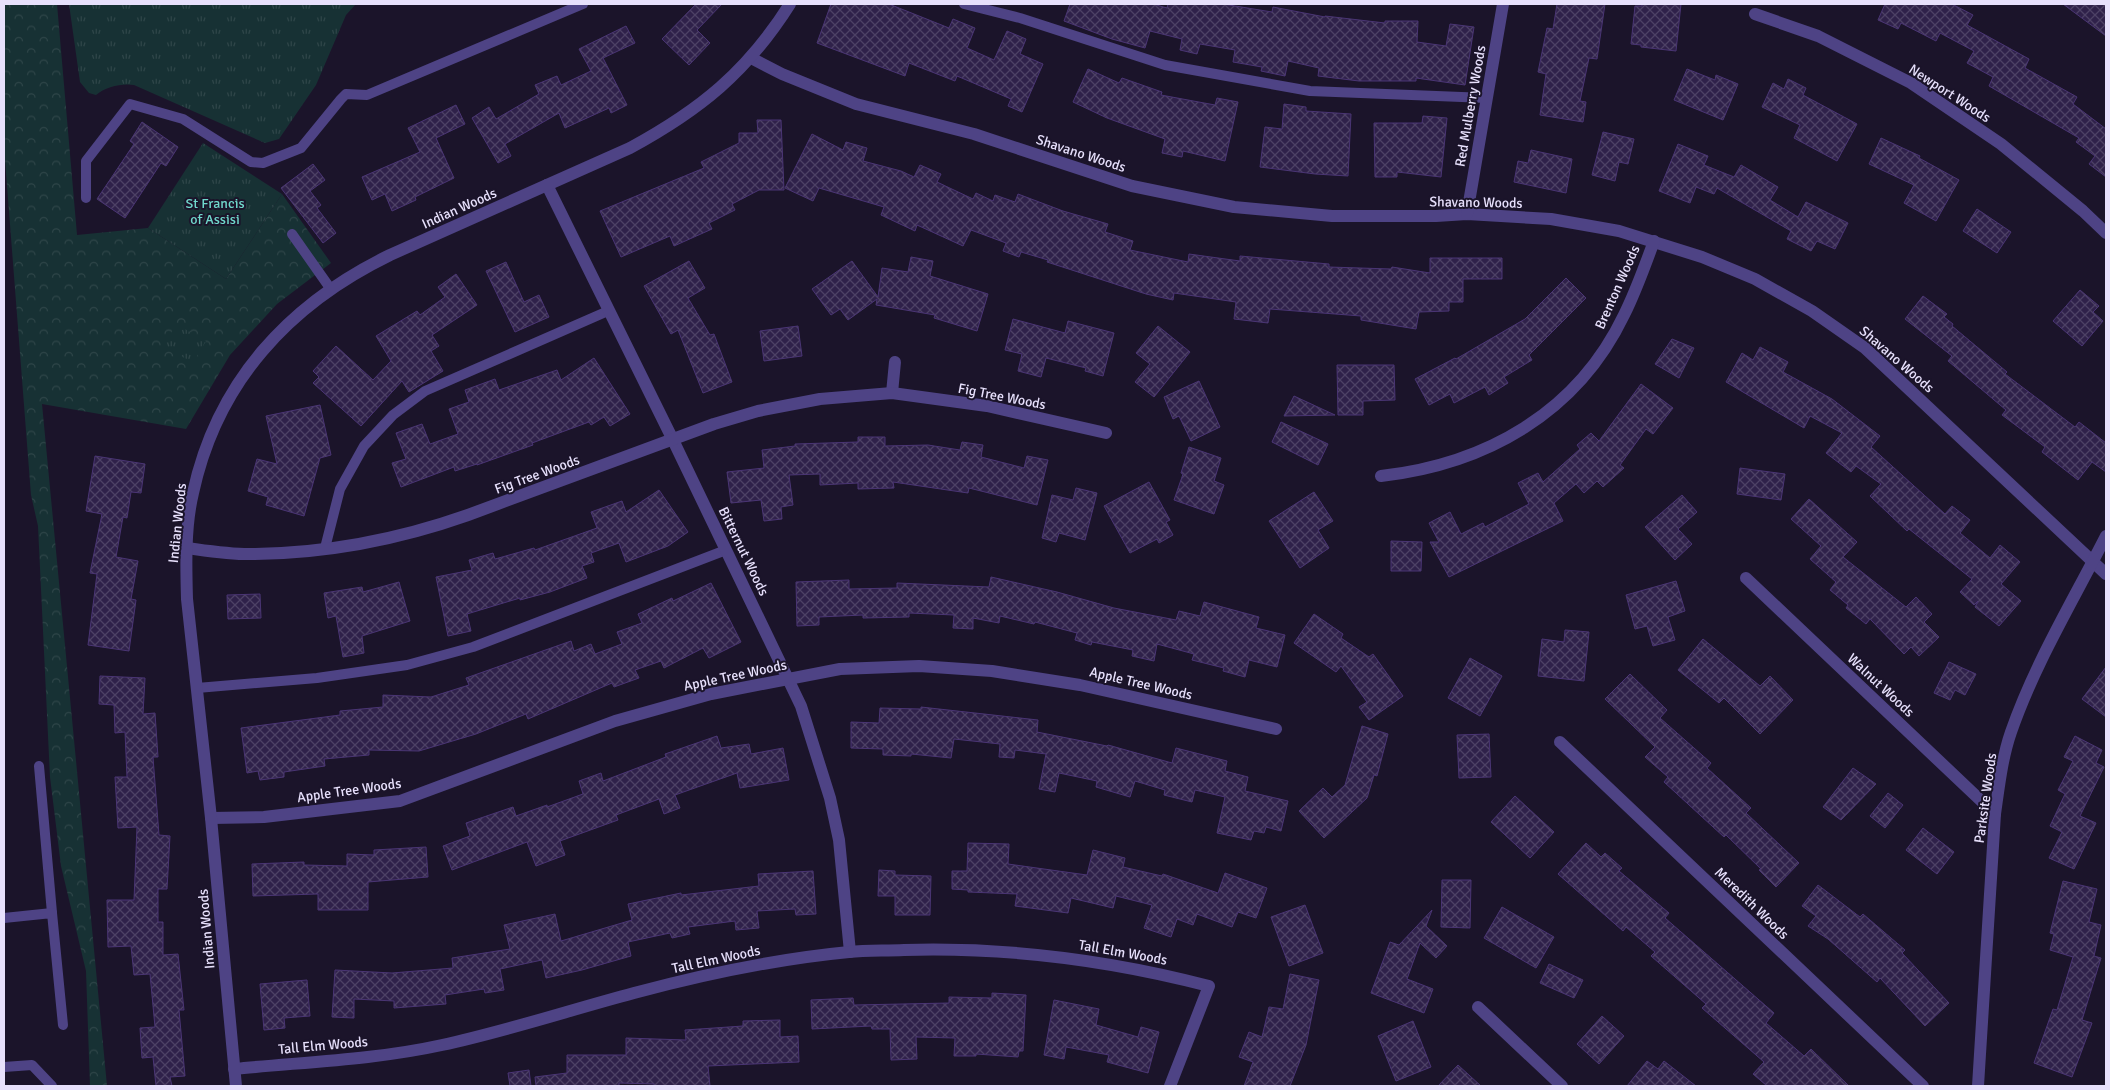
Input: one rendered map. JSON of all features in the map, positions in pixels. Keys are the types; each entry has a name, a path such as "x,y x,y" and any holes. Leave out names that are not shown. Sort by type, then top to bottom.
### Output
{"street":[{"name":"Indian Woods","path":"236,1086 211,818 187,599 187,548 192,494 199,468 215,426 231,394 274,337 300,312 330,288 358,270 630,148 664,130 696,109 751,58 790,4"},
{"name":"Red Mulberry Woods","path":"1467,214 1503,4"},
{"name":"Newport Woods","path":"1755,14 1818,36 1911,83 2001,144 2084,212 2106,233"},
{"name":"Shavano Woods","path":"751,58 782,74 856,104 974,134 1132,186 1234,207 1332,216 1436,216 1467,214 1551,219 1619,231 1702,257 1755,279 1812,311 1865,348 2106,574"},
{"name":"Bitternut Woods","path":"547,185 673,440 789,679 800,706 830,798 839,840 850,952"},
{"name":"Brenton Woods","path":"1381,476 1426,469 1470,456 1504,440 1548,410 1581,378 1609,342 1627,309 1654,241"},
{"path":"892,393 895,362"},
{"name":"Fig Tree Woods","path":"187,548 254,554 325,548 376,541 435,527 714,424 758,411 820,399 892,393 987,406 1106,433"},
{"name":"Parksite Woods","path":"1978,1086 1995,814 2001,773 2010,733 2032,677 2106,536"},
{"name":"Walnut Woods","path":"1746,578 1995,814"},
{"name":"Apple Tree Woods","path":"211,818 264,817 400,801 615,721 711,694 840,669 919,666 992,671 1080,684 1276,728"},
{"name":"Meredith Woods","path":"1560,742 1923,1086"},
{"name":"Tall Elm Woods","path":"234,1069 395,1054 440,1046 497,1032 633,993 741,967 850,952 956,949 1067,957 1176,977 1209,986 1170,1086"},
{"path":"1478,1007 1562,1086"}],"lane":[{"path":"86,198 86,161 130,104 183,119 250,162 263,164 301,148 346,94 367,95 584,4"},
{"path":"964,4 1020,18 1165,65 1310,91 1487,98"},
{"path":"292,234 330,288"},
{"path":"325,548 340,488 364,446 393,415 425,391 608,311"},
{"path":"197,688 317,678 407,665 474,647 726,550"},
{"path":"39,766 63,1025"},
{"path":"4,918 52,913"},
{"path":"4,1067 32,1065 52,1086"}],"green space":[{"path":"4,4 57,4 77,235 148,228 226,279 282,194 331,263 277,304 230,355 186,429 42,404 107,1086 90,1086 86,971 61,866 50,777 38,526 31,495 4,147"},
{"path":"69,4 356,4 346,15 316,85 279,139 265,143 134,85 114,86 96,95 89,93 80,82"},
{"name":"St Francis of Assisi","path":"203,143 282,194 226,279 148,228"},
{"path":"176,324 206,341 193,363 164,346"}],"building":[{"path":"696,4 722,4 697,30 710,43 689,65 662,39"},
{"path":"831,4 889,4 949,28 953,19 975,28 967,48 994,60 1007,31 1026,39 1020,54 1043,64 1022,112 1008,106 1011,99 957,76 955,81 909,63 905,76 817,43"},
{"path":"1070,4 1153,4 1167,8 1168,4 1223,4 1272,12 1273,7 1325,17 1385,23 1385,21 1418,21 1417,42 1446,46 1450,24 1474,27 1465,85 1416,78 1416,81 1359,81 1318,76 1319,68 1288,61 1285,76 1261,71 1262,67 1233,62 1235,50 1200,44 1197,54 1180,50 1182,39 1150,31 1145,48 1112,39 1064,21"},
{"path":"1557,4 1605,4 1597,59 1589,58 1580,101 1586,102 1583,122 1540,115 1546,74 1538,72 1547,28 1553,29"},
{"path":"1642,4 1681,4 1676,51 1631,44 1635,6 1642,6"},
{"path":"1885,4 1952,4 1973,15 1967,25 2029,59 2025,68 2077,97 2073,104 2106,129 2106,177 2089,164 2095,156 2076,142 2079,138 1989,86 1993,77 1967,63 1974,51 1940,33 1936,41 1901,23 1898,29 1878,20"},
{"path":"2063,4 2106,4 2106,36"},
{"path":"626,26 635,43 603,58 627,105 611,113 609,108 565,128 559,113 505,144 511,156 498,163 472,118 489,107 496,119 539,94 535,85 557,76 561,85 591,71 579,49"},
{"path":"1088,69 1119,83 1122,78 1162,92 1161,95 1215,105 1217,98 1238,102 1225,161 1183,151 1182,157 1162,153 1165,139 1107,118 1073,102"},
{"path":"1687,69 1715,80 1716,75 1738,84 1723,120 1674,100"},
{"path":"1788,79 1806,88 1803,95 1857,124 1837,161 1794,138 1800,125 1762,107 1773,83 1784,89"},
{"path":"1284,104 1306,107 1306,111 1351,114 1348,176 1260,167 1265,127 1282,129"},
{"path":"456,105 465,124 436,138 454,178 415,197 416,200 392,211 385,194 372,200 362,177 420,152 408,128"},
{"path":"1423,116 1447,118 1441,177 1397,172 1397,177 1375,177 1374,123 1422,123"},
{"path":"757,120 781,120 784,190 759,190 732,204 735,210 709,223 712,229 674,246 670,236 621,257 600,211 704,168 701,162 739,143 739,133 758,133"},
{"path":"142,122 178,147 166,166 161,163 125,218 97,199 134,144 130,141"},
{"path":"1603,132 1634,139 1628,164 1619,162 1615,181 1592,175"},
{"path":"812,134 843,150 846,142 867,148 863,161 901,171 914,177 920,165 941,174 937,182 973,199 976,193 993,201 995,195 1015,202 1018,194 1063,211 1108,224 1105,232 1133,241 1130,250 1188,262 1189,254 1240,261 1240,256 1329,264 1329,267 1391,269 1392,267 1430,273 1430,258 1502,258 1502,279 1463,279 1463,302 1449,302 1449,311 1419,312 1416,329 1361,320 1361,316 1270,309 1268,323 1234,319 1236,302 1174,293 1173,300 1146,294 1021,252 1019,257 1003,251 1006,243 971,230 963,246 917,225 915,231 881,215 884,207 819,188 813,201 785,188"},
{"path":"1881,138 1920,156 1919,158 1959,180 1936,221 1904,203 1914,185 1869,164"},
{"path":"1678,144 1708,156 1704,165 1734,177 1741,165 1778,187 1770,200 1798,217 1806,202 1848,223 1835,249 1817,241 1811,251 1787,239 1791,231 1717,188 1714,194 1696,187 1690,203 1659,191"},
{"path":"1531,150 1572,159 1566,193 1514,182 1518,161 1528,163"},
{"path":"313,164 325,180 310,191 321,205 317,208 336,233 323,243 281,188"},
{"path":"1977,209 2011,232 1997,253 1963,231"},
{"path":"911,257 933,261 930,276 988,294 977,331 934,318 935,315 876,305 877,299 848,320 840,309 831,315 812,289 852,261 878,297 882,268 908,272"},
{"path":"689,261 705,288 688,298 710,335 714,334 732,382 703,393 678,330 671,334 644,286"},
{"path":"506,262 524,302 539,295 549,317 515,332 486,271"},
{"path":"456,274 477,305 432,335 439,346 431,351 443,371 409,392 402,381 361,426 313,383 319,377 313,371 336,346 373,380 391,361 376,336 417,311 420,315 445,297 438,287"},
{"path":"1566,278 1586,298 1529,355 1532,360 1504,377 1508,383 1489,395 1485,387 1454,403 1450,394 1429,405 1415,379 1456,359 1525,319"},
{"path":"2080,290 2099,306 2093,312 2103,321 2082,346 2053,321"},
{"path":"1923,296 1947,314 1944,317 1953,324 1952,326 2007,372 2005,374 2075,427 2079,422 2106,443 2106,472 2092,462 2078,480 2042,452 2045,447 2002,415 2006,410 1948,361 1952,356 1905,319"},
{"path":"1013,319 1065,333 1068,321 1114,333 1103,376 1085,371 1086,368 1046,358 1041,377 1018,371 1022,354 1005,350"},
{"path":"798,326 802,356 764,361 760,331"},
{"path":"1158,326 1190,352 1154,397 1135,382 1150,364 1136,353"},
{"path":"1672,339 1694,348 1679,378 1655,364"},
{"path":"1760,347 1788,362 1783,372 1832,399 1880,436 1871,447 1945,514 1952,506 1970,520 1960,533 1990,558 2000,545 2020,562 2001,584 2021,601 1999,626 1975,607 1978,601 1974,605 1960,592 1972,579 1909,529 1907,531 1870,496 1881,484 1856,466 1851,472 1826,453 1842,433 1810,416 1804,428 1726,382 1742,353 1753,360"},
{"path":"594,358 630,414 610,426 604,417 591,425 589,422 477,465 455,471 454,467 401,487 392,463 406,459 396,433 422,424 430,444 458,434 449,409 469,402 465,390 495,379 499,390 557,370 561,380"},
{"path":"1337,365 1394,365 1395,400 1363,401 1363,415 1338,415"},
{"path":"1199,381 1220,427 1191,441 1179,416 1173,419 1164,397"},
{"path":"1641,384 1673,408 1653,434 1646,429 1620,465 1624,468 1603,487 1597,481 1584,493 1576,484 1554,503 1563,521 1449,577 1430,542 1439,542 1429,523 1450,512 1461,534 1483,523 1485,527 1529,504 1518,483 1538,473 1543,482 1580,449 1577,445 1591,433 1599,441"},
{"path":"1294,396 1335,415 1284,416"},
{"path":"320,405 331,455 320,458 304,516 266,505 268,497 248,491 257,459 277,464 266,416"},
{"path":"1281,422 1328,444 1318,465 1272,442"},
{"path":"858,437 885,437 885,446 928,445 960,450 962,442 983,445 981,457 1024,468 1027,456 1048,460 1037,505 969,488 968,493 893,482 894,488 858,489 858,483 820,485 820,474 789,475 793,505 781,507 782,519 764,521 761,500 731,503 727,472 764,468 762,450 795,446 795,444 858,442"},
{"path":"1189,447 1221,458 1214,481 1224,485 1214,514 1174,500 1183,474 1181,473"},
{"path":"95,456 145,464 141,493 131,492 127,518 123,517 116,557 138,561 131,599 136,600 129,651 88,645 97,574 90,573 102,514 86,511"},
{"path":"1740,468 1785,474 1781,500 1737,494"},
{"path":"1149,482 1170,520 1166,522 1173,535 1159,543 1157,539 1130,553 1104,506"},
{"path":"1076,488 1097,493 1085,540 1059,533 1056,542 1042,538 1052,495 1073,500"},
{"path":"659,490 688,532 668,546 626,562 619,543 591,553 594,562 582,566 587,578 550,592 520,600 520,598 467,614 471,631 448,636 436,577 472,570 469,560 493,553 495,559 534,548 535,550 597,528 591,512 622,501 626,512"},
{"path":"1314,492 1333,521 1318,530 1329,548 1300,568 1269,521"},
{"path":"1682,495 1697,512 1678,529 1692,544 1675,560 1645,527"},
{"path":"1809,499 1857,542 1843,557 1906,607 1916,597 1932,614 1924,622 1939,637 1919,656 1911,647 1904,654 1870,619 1866,624 1846,608 1848,605 1830,590 1836,582 1810,559 1821,546 1791,519"},
{"path":"1391,541 1422,542 1421,571 1391,571"},
{"path":"991,577 1057,592 1114,608 1176,620 1179,611 1200,616 1204,602 1259,617 1256,628 1285,635 1277,667 1249,660 1245,677 1223,671 1224,668 1192,660 1194,654 1157,644 1154,661 1132,656 1133,650 1092,642 1091,645 1075,640 1077,633 1035,622 1034,624 1000,616 999,623 973,618 973,629 953,628 954,615 909,613 909,617 863,618 863,615 819,617 819,625 797,626 796,582 849,580 849,589 897,588 897,583 989,587"},
{"path":"1676,581 1685,611 1668,617 1675,640 1653,646 1647,626 1635,629 1626,595"},
{"path":"399,582 410,621 362,636 364,653 343,657 336,616 328,618 324,593 362,587 363,592"},
{"path":"711,583 741,642 709,658 703,648 664,668 661,661 635,670 639,678 614,687 612,683 528,719 526,714 476,734 419,751 369,750 369,755 324,759 325,766 284,772 284,777 260,780 258,771 247,773 241,728 340,715 340,711 383,707 383,695 431,697 469,685 466,678 571,641 574,651 591,644 595,654 622,644 617,632 642,623 638,614 672,598 673,601"},
{"path":"260,594 261,618 228,619 227,595"},
{"path":"1314,614 1343,634 1341,638 1369,657 1373,654 1403,696 1369,720 1359,707 1367,702 1341,666 1336,672 1294,643"},
{"path":"1565,630 1589,632 1584,681 1538,676 1542,639 1564,642"},
{"path":"1703,639 1760,686 1770,676 1793,700 1760,734 1724,698 1719,703 1678,670"},
{"path":"1470,658 1502,676 1480,716 1448,698"},
{"path":"1949,662 1976,674 1965,695 1955,690 1950,700 1934,693"},
{"path":"2106,667 2106,717 2082,699"},
{"path":"1630,674 1667,710 1660,718 1711,763 1707,768 1751,808 1746,813 1799,863 1776,887 1759,870 1761,869 1726,835 1724,837 1664,782 1668,777 1645,757 1655,747 1605,699"},
{"path":"100,676 145,678 143,714 155,713 158,757 153,757 159,835 170,836 167,889 158,889 158,922 163,922 163,955 178,954 184,1010 179,1010 185,1076 170,1077 172,1086 156,1086 153,1057 142,1058 140,1028 155,1027 150,974 134,975 131,946 108,947 107,900 134,900 137,827 118,828 115,777 127,777 125,732 115,733 114,705 99,704"},
{"path":"921,707 1038,720 1037,732 1108,745 1172,763 1176,748 1227,761 1225,771 1248,777 1245,791 1288,801 1281,831 1266,827 1264,833 1254,831 1251,840 1217,833 1225,797 1195,790 1192,802 1164,795 1165,790 1135,781 1130,797 1096,787 1097,781 1059,773 1055,792 1039,789 1046,754 1015,750 1014,758 999,757 1000,744 954,739 951,758 911,754 911,756 883,755 883,749 851,748 851,722 879,723 880,708 921,709"},
{"path":"1362,726 1388,734 1377,776 1374,775 1367,798 1324,838 1299,811 1323,788 1332,797 1345,785"},
{"path":"1489,734 1491,777 1459,778 1457,735"},
{"path":"717,736 721,748 749,744 751,754 783,748 789,780 740,788 737,773 675,795 680,808 664,814 659,799 616,815 618,820 560,841 565,855 536,866 527,842 452,870 443,846 470,836 466,823 513,807 516,816 547,805 547,807 583,794 579,781 601,773 603,781 666,757 665,754"},
{"path":"2075,736 2102,750 2096,763 2104,767 2080,816 2096,823 2074,869 2049,858 2062,832 2050,826 2065,794 2058,790 2073,761 2064,757"},
{"path":"1853,768 1876,784 1841,820 1823,807"},
{"path":"1888,793 1903,805 1885,828 1870,816"},
{"path":"1515,796 1554,832 1530,858 1491,822"},
{"path":"1923,828 1954,852 1937,874 1906,850"},
{"path":"968,843 1009,844 1008,864 1087,875 1093,850 1125,858 1123,867 1162,876 1163,874 1218,893 1225,873 1267,888 1256,918 1238,912 1232,927 1197,914 1193,925 1177,919 1171,937 1144,928 1152,905 1116,896 1113,908 1071,898 1068,913 1015,906 1017,894 968,892 968,890 952,889 952,871 967,871"},
{"path":"1586,843 1601,857 1605,853 1622,868 1619,871 1669,913 1665,918 1774,1013 1766,1023 1804,1056 1811,1049 1849,1086 1767,1086 1753,1074 1764,1062 1702,1008 1706,1004 1651,956 1655,952 1626,927 1623,931 1558,874"},
{"path":"426,847 428,877 368,882 368,910 318,910 318,894 253,896 252,864 304,862 304,865 347,866 347,854 374,855 374,850"},
{"path":"879,870 895,871 895,875 931,876 930,915 895,915 895,896 878,896"},
{"path":"813,871 816,914 796,915 795,909 757,911 759,928 736,930 735,921 688,927 690,934 672,938 670,933 628,942 631,956 582,970 546,978 542,960 500,969 504,990 485,993 484,989 445,995 446,1004 394,1008 394,1001 354,999 354,1018 332,1017 335,970 392,973 453,968 452,958 510,949 504,925 555,914 561,941 632,920 628,904 681,893 681,895 759,886 758,874"},
{"path":"1442,880 1471,880 1470,928 1441,927"},
{"path":"2063,881 2097,889 2089,922 2101,925 2094,956 2101,958 2082,1020 2092,1023 2072,1077 2034,1063 2053,1009 2057,1010 2073,957 2050,950 2054,934 2050,933"},
{"path":"1818,885 1860,917 1863,914 1905,950 1902,953 1949,1003 1925,1026 1880,978 1877,982 1828,939 1808,926 1816,916 1802,906"},
{"path":"1305,905 1323,953 1289,966 1271,917"},
{"path":"1502,907 1554,937 1536,968 1484,938"},
{"path":"1432,910 1426,926 1447,946 1436,958 1420,943 1407,979 1433,989 1424,1013 1371,993 1390,942 1399,945"},
{"path":"1549,964 1583,980 1574,998 1540,983"},
{"path":"1290,974 1319,980 1306,1045 1290,1086 1244,1086 1253,1062 1239,1057 1249,1032 1262,1037 1269,1007 1283,1009"},
{"path":"307,980 310,1016 284,1018 285,1028 264,1030 260,984"},
{"path":"992,993 1026,995 1023,1051 1019,1051 1018,1057 976,1054 976,1056 954,1056 955,1038 916,1037 917,1059 891,1060 890,1029 872,1029 871,1026 812,1029 811,1000 853,998 854,1005 949,1003 949,997 992,998"},
{"path":"1054,1000 1099,1009 1096,1025 1138,1037 1141,1027 1159,1032 1148,1073 1107,1062 1109,1055 1066,1047 1064,1059 1044,1055"},
{"path":"1602,1016 1624,1036 1599,1064 1577,1044"},
{"path":"780,1020 780,1037 798,1036 799,1062 708,1066 710,1086 654,1086 654,1084 619,1083 619,1086 536,1086 535,1077 567,1073 567,1055 626,1055 626,1038 686,1040 685,1030 743,1026 743,1021"},
{"path":"1413,1021 1431,1067 1396,1081 1378,1036"},
{"path":"1647,1061 1658,1069 1664,1061 1696,1086 1627,1086"},
{"path":"1458,1065 1481,1086 1438,1086"},
{"path":"529,1070 531,1086 510,1086 508,1073"}]}
